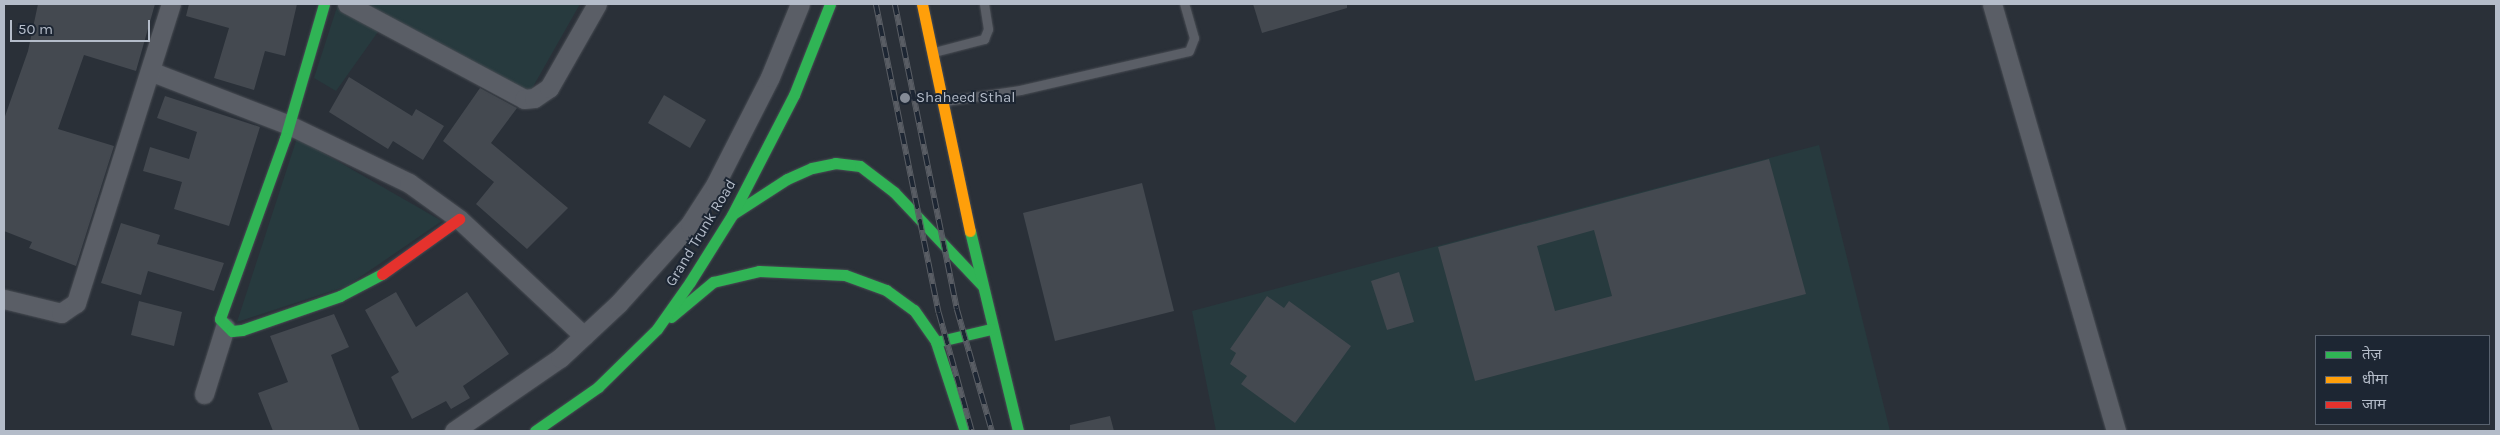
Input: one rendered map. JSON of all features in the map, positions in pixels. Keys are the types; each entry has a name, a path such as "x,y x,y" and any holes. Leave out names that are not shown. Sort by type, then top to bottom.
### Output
{"main road":[{"path":"324,4 288,125 246,249 220,312 225,327 242,330 340,296 397,266 459,219"},
{"name":"Grand Trunk Road","path":"536,431 598,387 657,329 732,215 794,95 830,4"},
{"path":"922,4 941,102 991,329 1018,431"},
{"path":"732,215 812,168 835,163 860,166 894,192 982,286"},
{"path":"657,329 713,282 738,274 782,270 845,275 886,290 914,310 936,342 965,431"},
{"path":"936,342 991,329"}],"street":[{"path":"4,299 61,313 76,303 171,4"},
{"path":"347,4 524,99 534,98 548,88 597,4"},
{"path":"454,431 526,383 584,336 666,251 715,185 770,77 800,4"},
{"path":"1992,4 2116,431"},
{"path":"150,71 288,125 409,183 459,219 584,336"},
{"path":"204,394 225,327"}],"lane":[{"path":"932,53 984,39 988,30 984,4"},
{"path":"941,102 1020,90 1188,50 1194,38 1184,4"}],"green space":[{"path":"338,4 380,29 336,91 314,78"},
{"path":"360,4 580,4 530,92"},
{"path":"297,138 442,221 347,286 237,322"},
{"path":"1819,145 1890,431 1216,431 1192,311"}],"building":[{"path":"38,4 155,4 136,71 84,55 58,129 114,146 76,266 29,248 32,242 4,231 4,119 28,51"},
{"path":"189,4 297,4 285,56 265,51 254,90 214,78 229,28 186,16"},
{"path":"1253,4 1347,4 1347,8 1262,33"},
{"path":"349,77 412,116 416,109 444,126 423,160 393,141 388,149 329,112"},
{"path":"480,88 517,108 491,143 568,208 527,249 476,204 494,182 443,141"},
{"path":"664,95 706,120 690,148 648,123"},
{"path":"165,96 260,127 229,226 174,209 182,182 143,171 150,147 189,159 197,132 157,118"},
{"path":"1769,159 1806,294 1475,381 1438,247","holes":["1594,230 1612,296 1555,311 1537,246"]},
{"path":"1142,183 1174,311 1055,341 1023,213"},
{"path":"121,223 160,235 157,244 224,263 214,291 148,271 141,295 101,283"},
{"path":"1399,272 1414,322 1387,330 1371,281"},
{"path":"396,292 416,327 467,292 509,354 463,386 470,398 451,409 446,401 412,419 391,377 399,372 365,310"},
{"path":"1267,296 1284,308 1289,301 1351,346 1295,423 1241,384 1247,376 1230,364 1236,353 1230,349"},
{"path":"139,301 182,312 174,346 131,335"},
{"path":"334,314 349,347 331,355 360,431 273,431 258,393 288,382 270,336"},
{"path":"1110,416 1114,431 1070,431 1070,425"}],"railway":[{"path":"876,4 939,313 972,431"},
{"path":"895,4 957,309 992,431"}],"traffic: fast":[{"path":"324,4 285,138 220,319 232,331 242,330 340,296 382,274"},
{"path":"535,431 598,387 657,329 690,282 732,215 794,95 830,4"},
{"path":"733,214 787,179 812,168 835,163 860,166 894,192 982,285"},
{"path":"970,231 1018,431"},
{"path":"671,317 713,282 759,271 845,275 886,290 914,310 936,342 965,431"},
{"path":"936,342 991,329"}],"traffic: slow":[{"path":"922,4 970,231"}],"traffic: jam":[{"path":"382,274 459,219"}],"place":[{"name":"Shaheed Sthal","path":"905,98"}]}
